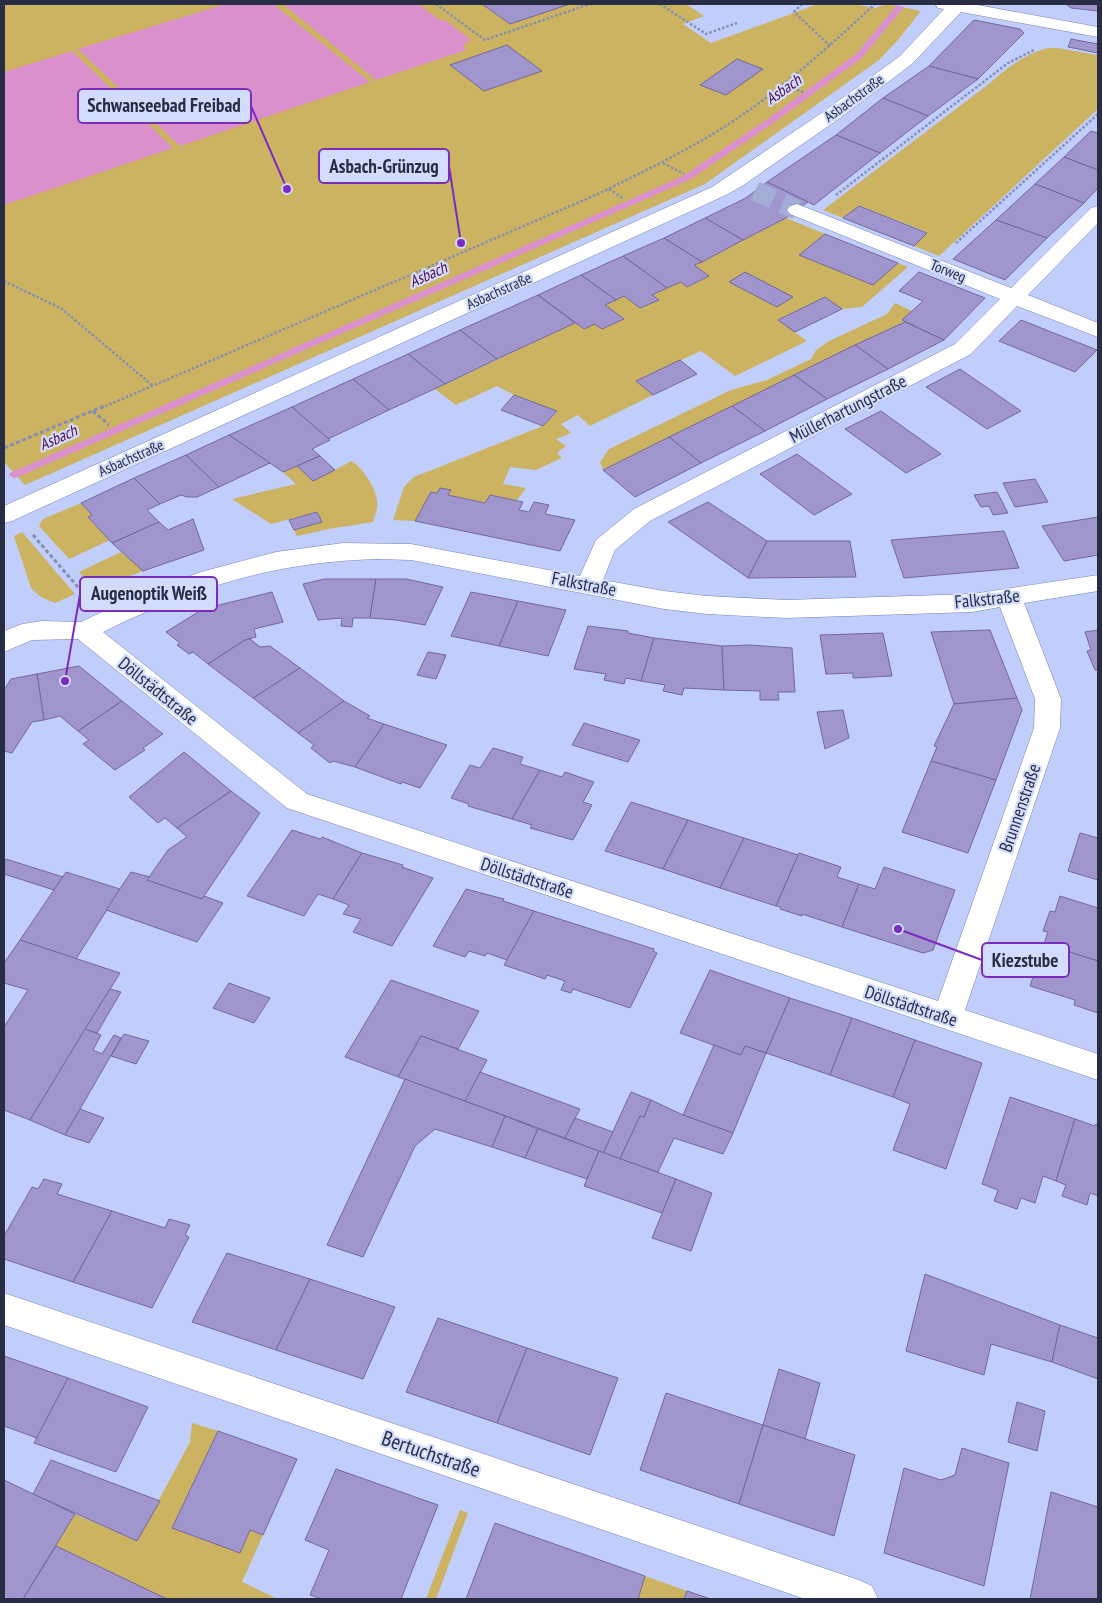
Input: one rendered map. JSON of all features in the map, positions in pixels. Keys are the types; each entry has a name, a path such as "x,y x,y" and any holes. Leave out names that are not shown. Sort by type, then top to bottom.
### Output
{"street":[{"path":"951,5 1098,32"},
{"name":"Asbachstraße","path":"14,510 719,191 833,114 906,60 951,5"},
{"path":"735,182 755,191"},
{"name":"Müllerhartungstraße","path":"589,584 605,546 642,515 963,349 1098,212"},
{"name":"Torweg","path":"803,213 1098,331"},
{"name":"Falkstraße","path":"84,631 146,601 193,583 266,564 345,550 377,549 411,552 589,584 664,600 707,605 786,609 972,603 1098,583"},
{"name":"Brunnenstraße","path":"947,1018 1048,728 1048,699 1009,598"},
{"path":"7,634 48,629 84,631"},
{"name":"Döllstädtstraße","path":"84,631 297,801 1098,1067"},
{"name":"Bertuchstraße","path":"4,1309 859,1599"}],"path":[{"path":"436,4 485,40 590,4"},
{"path":"660,4 706,34 737,23"},
{"path":"802,4 794,12 830,46"},
{"path":"4,448 153,386 662,163 734,120 783,84 830,46 875,4"},
{"path":"803,213 1008,63 1031,51 1046,46 1060,47 1065,44 1072,27"},
{"path":"783,84 803,92"},
{"path":"933,265 1098,114"},
{"path":"662,163 682,173"},
{"path":"608,188 624,199"},
{"path":"4,281 62,309 153,386"},
{"path":"93,410 109,426"},
{"path":"14,510 29,517 27,528 83,593 84,631"}],"shaded area":[{"path":"4,4 686,4 704,16 683,24 711,43 818,4 852,4 875,8 888,4 921,11 879,60 705,184 25,485 4,462"},
{"path":"226,4 273,4 370,82 180,146 78,49"},
{"path":"283,4 418,4 441,21 445,20 471,40 463,45 466,50 376,80"},
{"path":"1047,48 1098,55 1098,109 939,256 914,246 927,232 860,206 843,218 823,210 1010,67 1031,54"},
{"path":"72,51 173,148 4,205 4,72"},
{"path":"786,218 825,234 800,255 873,285 898,263 908,267 862,307 842,309 825,297 778,320 807,341 735,376 701,351 636,381 653,395 590,426 578,415 561,424 571,433 556,439 566,446 557,453 562,458 536,470 510,467 503,484 526,488 517,500 490,495 485,503 448,495 451,490 440,488 437,493 431,492 415,521 393,520 404,487 414,477 543,426 557,412 497,386 456,405 435,389 575,323 584,329 595,324 602,329 624,319 605,305 624,296 641,308 658,300 652,295 681,282 688,287 709,276 694,265"},
{"path":"895,303 912,311 903,320 905,322 603,470 600,462 609,449 731,390 767,380 811,359 816,350 829,341 887,314"},
{"path":"352,461 366,475 376,494 377,509 373,522 297,536 294,530 322,522 317,512 271,524 232,499 296,484 283,472 297,466 313,481"},
{"path":"81,503 92,515 88,517 110,540 69,559 39,526 43,519"},
{"path":"22,532 75,594 55,603 41,597 31,588 14,536"},
{"path":"121,552 125,556 127,555 143,571 100,587 90,584 79,572"},
{"path":"192,1423 218,1431 172,1528 240,1553 250,1530 263,1535 242,1582 278,1599 167,1599 56,1546 75,1514 137,1541 190,1442"},
{"path":"460,1510 468,1513 436,1599 426,1599"},
{"path":"645,1576 687,1591 684,1599 638,1599"}],"building":[{"path":"482,4 570,4 510,24"},
{"path":"1066,4 1098,4 1098,11 1071,8"},
{"path":"974,20 1020,29 1024,33 978,79 929,66"},
{"path":"1071,39 1098,44 1098,53 1068,47"},
{"path":"507,45 542,71 484,91 450,65"},
{"path":"737,59 763,69 726,95 700,85"},
{"path":"929,66 978,79 928,116 883,98"},
{"path":"883,98 928,116 880,153 836,135"},
{"path":"1091,131 1098,133 1098,170 1064,157"},
{"path":"836,135 880,153 814,205 767,182"},
{"path":"1064,157 1098,170 1098,188 1084,203 1035,184"},
{"path":"767,182 808,202 786,218 743,240 705,218 746,198"},
{"path":"1035,184 1084,203 1047,238 996,220"},
{"path":"859,206 927,233 914,246 843,218"},
{"path":"705,218 743,240 702,262 664,238"},
{"path":"996,220 1047,238 1005,280 953,259"},
{"path":"825,234 898,263 873,285 799,255"},
{"path":"664,238 702,262 694,265 709,276 687,287 681,282 667,288 623,256"},
{"path":"623,256 667,288 652,295 659,300 640,308 624,296 616,300 581,275"},
{"path":"745,272 793,297 777,307 729,282"},
{"path":"919,272 985,298 944,340 902,320 923,301 899,291"},
{"path":"581,275 616,300 605,305 624,319 602,329 595,324 584,329 538,295"},
{"path":"538,295 575,323 497,359 460,330"},
{"path":"825,297 842,309 795,332 778,320"},
{"path":"1021,320 1097,350 1075,372 999,341"},
{"path":"905,322 944,340 888,369 855,345"},
{"path":"460,330 497,359 445,384 408,354"},
{"path":"855,345 888,369 827,399 794,375"},
{"path":"408,354 445,384 389,410 353,379"},
{"path":"680,360 697,374 653,395 636,381"},
{"path":"960,369 1021,411 987,429 926,387"},
{"path":"794,375 827,399 765,431 732,406"},
{"path":"353,379 389,410 328,439 292,407"},
{"path":"514,395 557,411 543,426 501,410"},
{"path":"732,406 765,431 701,463 669,437"},
{"path":"292,407 330,440 312,449 320,456 283,472 229,435"},
{"path":"881,411 941,454 906,473 845,429"},
{"path":"229,435 270,463 219,487 186,455"},
{"path":"669,437 701,463 635,497 603,470"},
{"path":"797,454 852,494 814,515 760,474"},
{"path":"186,455 219,487 197,497 181,495 160,504 134,478"},
{"path":"320,456 335,470 313,481 297,466"},
{"path":"134,478 160,504 147,510 159,522 112,543 88,517 92,515 81,503"},
{"path":"1035,479 1048,502 1015,507 1003,483"},
{"path":"440,488 451,490 448,495 485,503 490,495 523,502 519,510 529,512 534,502 549,505 545,514 575,520 560,551 415,521 431,492 437,493"},
{"path":"997,492 1008,513 993,515 989,506 981,507 974,495"},
{"path":"708,502 767,541 748,578 668,522"},
{"path":"317,512 322,522 294,530 289,520"},
{"path":"1098,517 1098,555 1064,561 1042,526"},
{"path":"193,519 204,550 143,571 112,543 159,522 168,530"},
{"path":"1004,531 1019,568 904,578 891,540"},
{"path":"767,541 850,541 856,577 748,578"},
{"path":"325,579 376,579 370,618 353,618 352,627 341,626 342,618 318,620 303,584"},
{"path":"376,579 406,579 443,587 425,625 370,618"},
{"path":"272,592 283,622 254,629 256,637 245,640 208,664 193,652 189,654 177,645 180,643 166,632 203,609"},
{"path":"471,592 518,601 499,646 451,636"},
{"path":"518,601 566,610 548,656 499,646"},
{"path":"588,626 628,631 628,633 654,638 641,681 626,678 624,684 604,680 606,674 574,669"},
{"path":"990,630 1017,698 954,704 931,632"},
{"path":"1098,630 1098,670 1095,670 1087,651 1091,650 1085,632"},
{"path":"883,633 892,676 853,678 853,673 826,674 820,635"},
{"path":"654,638 722,646 724,690 684,688 682,695 663,691 665,685 641,681"},
{"path":"250,639 260,647 270,646 300,668 253,698 208,664 245,640"},
{"path":"749,645 792,648 795,692 778,692 779,700 760,700 760,691 724,690 722,646"},
{"path":"428,652 446,655 436,679 417,675"},
{"path":"79,666 122,701 78,731 60,716 44,720 37,674"},
{"path":"300,668 344,701 298,733 253,698"},
{"path":"37,674 44,720 32,722 12,753 4,751 4,690 11,679"},
{"path":"1017,698 1022,710 996,780 931,761 937,747 934,746 954,704"},
{"path":"122,701 163,734 143,748 145,750 115,770 83,744 89,740 78,731"},
{"path":"344,701 370,716 367,718 384,724 355,767 333,761 330,763 311,748 314,745 298,733"},
{"path":"843,710 849,738 825,749 817,712"},
{"path":"584,723 640,740 628,762 572,745"},
{"path":"384,724 447,745 420,788 402,782 401,784 355,767"},
{"path":"493,748 523,757 520,764 540,770 512,819 468,806 469,804 451,798 470,765 480,768"},
{"path":"184,752 231,791 177,828 165,818 158,823 129,797"},
{"path":"931,761 996,780 968,853 902,832"},
{"path":"540,770 562,777 565,772 594,782 583,802 592,805 573,840 530,828 532,825 512,819"},
{"path":"231,791 260,813 202,899 147,880 168,850 187,837 177,828"},
{"path":"631,802 688,820 663,869 605,851"},
{"path":"688,820 744,838 720,888 663,869"},
{"path":"292,830 320,839 322,837 362,853 333,899 318,894 304,916 247,896"},
{"path":"1080,833 1098,838 1098,880 1068,871"},
{"path":"744,838 798,855 776,906 720,888"},
{"path":"362,853 403,865 402,867 433,878 392,946 353,932 361,919 343,914 349,905 333,899"},
{"path":"799,853 841,867 837,877 859,884 842,927 780,909 781,907 776,906"},
{"path":"6,859 63,877 54,890 4,874"},
{"path":"884,867 955,890 933,950 923,953 842,927 859,884 875,889"},
{"path":"66,872 120,889 76,959 20,940"},
{"path":"131,872 150,877 147,880 202,899 204,896 223,903 197,942 106,910"},
{"path":"466,889 504,899 503,901 534,911 507,960 487,953 485,956 469,951 465,957 433,946"},
{"path":"1060,896 1098,908 1098,961 1044,944 1048,932 1043,931 1050,911 1055,912"},
{"path":"534,911 654,949 653,951 657,953 630,1008 573,989 571,993 561,990 565,981 547,975 545,979 504,965"},
{"path":"20,940 120,973 30,1120 4,1110 4,1027 28,990 4,983 4,963"},
{"path":"1044,944 1098,961 1098,1013 1074,1005 1075,1000 1030,986"},
{"path":"710,970 790,998 766,1053 745,1046 741,1055 680,1033"},
{"path":"391,980 479,1011 458,1049 421,1036 398,1077 345,1057"},
{"path":"229,983 270,998 254,1023 213,1008"},
{"path":"110,989 121,992 97,1033 85,1029"},
{"path":"790,998 852,1018 830,1075 766,1053"},
{"path":"852,1018 915,1040 893,1097 830,1075"},
{"path":"85,1029 101,1035 93,1050 102,1054 114,1035 121,1038 65,1135 30,1120"},
{"path":"124,1034 149,1041 136,1064 111,1056"},
{"path":"421,1036 487,1060 465,1101 398,1077"},
{"path":"915,1040 982,1063 946,1169 893,1150 910,1104 893,1097"},
{"path":"714,1045 741,1055 745,1046 766,1053 733,1133 683,1115"},
{"path":"480,1072 580,1109 565,1138 465,1101"},
{"path":"405,1079 505,1116 492,1147 435,1129 415,1146 363,1257 327,1245"},
{"path":"631,1092 651,1100 644,1117 640,1116 620,1159 603,1153"},
{"path":"1010,1097 1075,1119 1056,1181 1043,1176 1035,1203 1021,1198 1017,1209 994,1201 998,1190 982,1184"},
{"path":"651,1100 683,1115 733,1133 723,1154 674,1138 658,1172 620,1159 640,1116 644,1117"},
{"path":"80,1109 104,1118 89,1143 65,1135"},
{"path":"505,1116 538,1129 525,1158 492,1147"},
{"path":"575,1118 613,1132 603,1153 565,1138"},
{"path":"1075,1119 1095,1126 1096,1124 1098,1125 1098,1196 1090,1193 1087,1205 1062,1196 1066,1185 1056,1181"},
{"path":"538,1129 599,1151 587,1179 525,1158"},
{"path":"599,1151 676,1179 662,1213 584,1186"},
{"path":"44,1179 62,1184 57,1194 112,1211 73,1282 4,1259 4,1236 32,1187 38,1189"},
{"path":"676,1179 712,1193 691,1251 652,1238"},
{"path":"112,1211 165,1228 169,1219 190,1225 185,1235 189,1237 152,1308 73,1282"},
{"path":"227,1253 310,1279 276,1350 192,1322"},
{"path":"925,1274 1060,1325 1052,1362 991,1344 984,1375 906,1351"},
{"path":"310,1279 395,1307 363,1379 276,1350"},
{"path":"438,1318 527,1348 497,1423 406,1392"},
{"path":"1060,1325 1098,1338 1098,1379 1052,1362"},
{"path":"527,1348 618,1378 590,1455 497,1423"},
{"path":"4,1356 68,1378 37,1438 4,1426"},
{"path":"779,1369 820,1383 805,1439 763,1425"},
{"path":"68,1378 148,1407 116,1472 34,1443"},
{"path":"666,1393 763,1425 739,1504 640,1470"},
{"path":"1017,1402 1045,1411 1037,1451 1008,1442"},
{"path":"763,1425 855,1455 834,1536 739,1504"},
{"path":"218,1431 297,1459 263,1535 250,1530 240,1553 172,1528"},
{"path":"962,1448 1009,1463 984,1586 884,1553 904,1468 941,1480 955,1475"},
{"path":"51,1460 160,1501 137,1541 33,1494"},
{"path":"336,1469 438,1505 401,1599 322,1599 310,1595 329,1550 305,1540"},
{"path":"4,1480 75,1514 23,1599 4,1599"},
{"path":"1051,1492 1098,1507 1098,1599 1030,1599"},
{"path":"495,1523 645,1576 638,1599 466,1599"},
{"path":"56,1546 167,1599 23,1599"},
{"path":"687,1591 711,1599 684,1599"}],"waterway":[{"name":"Asbach","path":"14,475 686,178 772,120 859,56 900,7"}],"tunnel":[{"path":"755,191 797,210"}],"place":[{"name":"Schwanseebad Freibad","path":"287,189"},
{"name":"Asbach-Grünzug","path":"461,243"},
{"name":"Augenoptik Weiß","path":"65,681"},
{"name":"Kiezstube","path":"898,929"}]}
